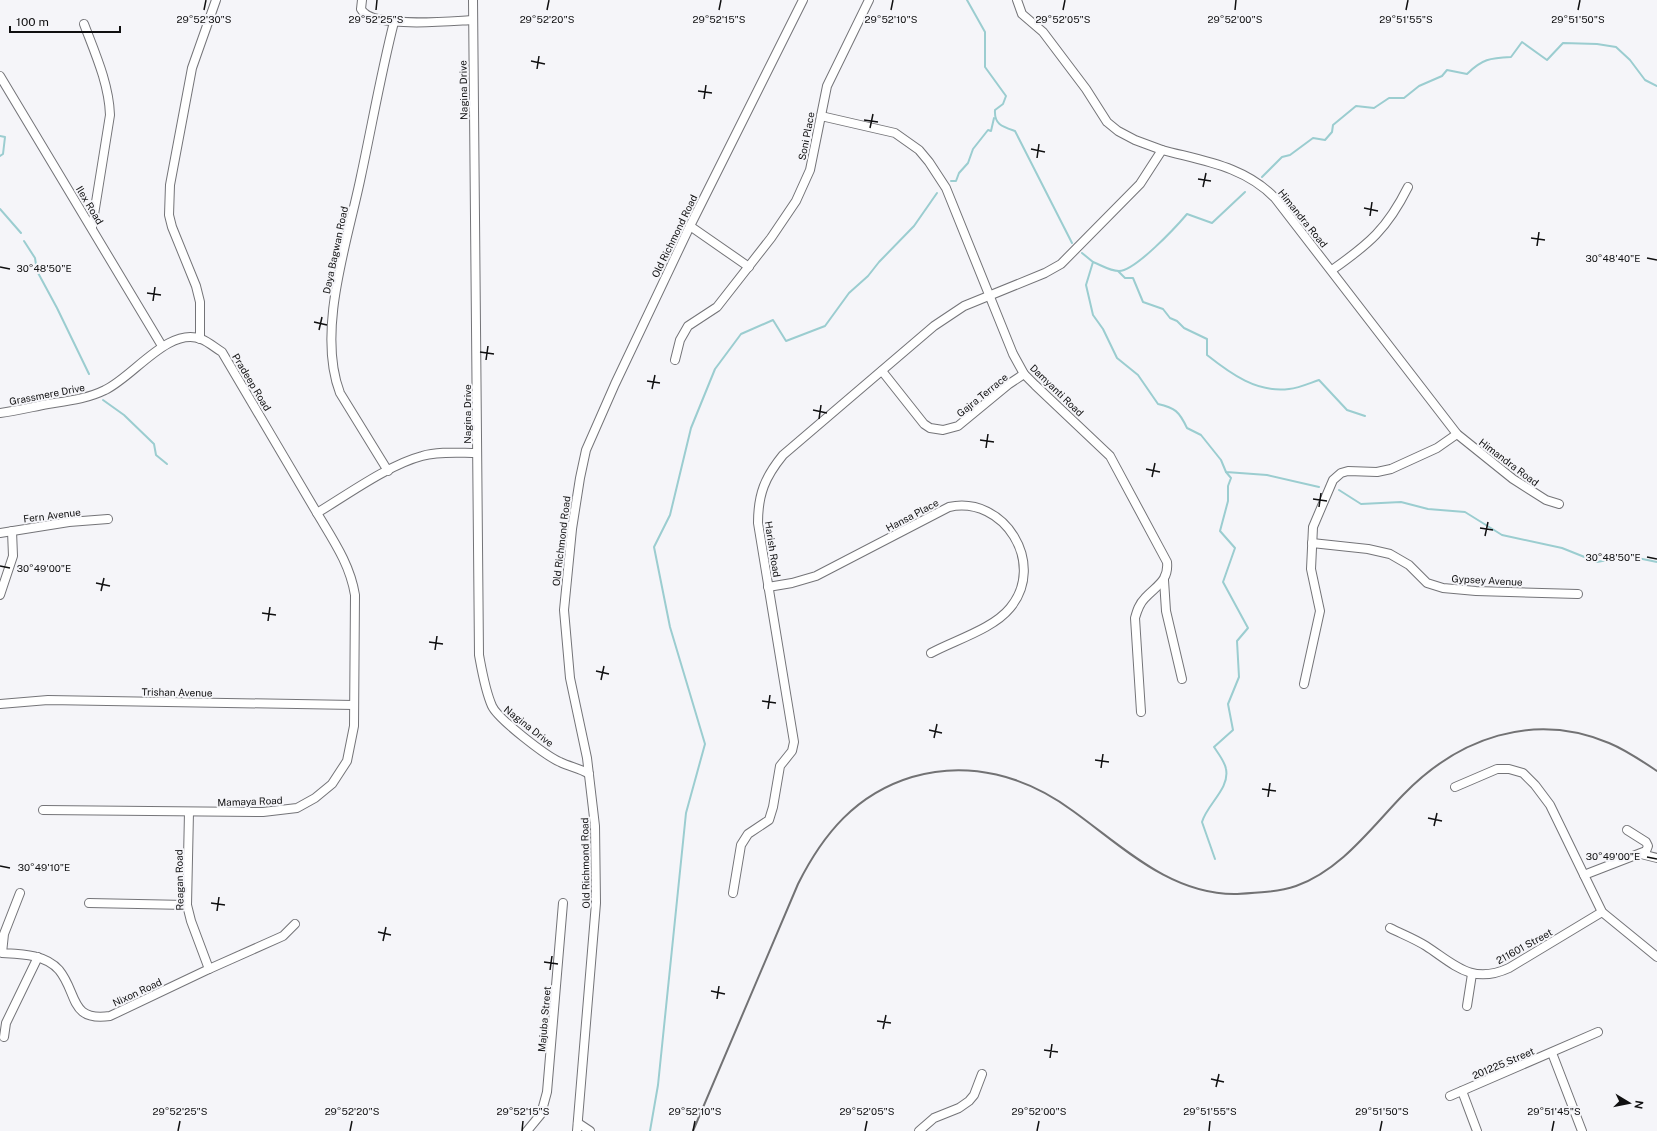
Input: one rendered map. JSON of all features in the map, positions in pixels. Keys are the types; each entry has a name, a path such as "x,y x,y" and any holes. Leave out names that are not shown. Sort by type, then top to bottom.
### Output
{"street":[{"path":"200,339 200,302 196,286 172,228 169,200 170,185 192,68 216,0"},
{"path":"362,0 361,9 365,14 394,22 473,20"},
{"name":"Nagina Drive","path":"473,0 479,654 492,706 508,724 559,762 576,767 589,774"},
{"name":"Old Richmond Road","path":"578,1127 596,903 595,826 589,774 570,678 564,610 572,530 580,478 586,450 593,430 690,226 803,0"},
{"name":"Soni Place","path":"675,360 680,340 688,326 717,307 787,217 796,201 810,170 820,116 831,74 869,0"},
{"name":"Himandra Road","path":"1017,0 1022,14 1043,32 1086,89 1102,116 1118,131 1162,150 1234,170 1260,184 1275,198 1332,270 1457,434 1513,479 1546,500 1559,504"},
{"name":"Daya Bagwan Road","path":"388,471 340,393 336,383 332,326 338,284 394,22"},
{"path":"84,24 109,103 110,115 92,228"},
{"name":"Ilex Road","path":"0,76 162,346"},
{"name":"Damyanti Road","path":"820,116 895,133 919,150 938,174 946,188 1013,354 1024,374 1110,456 1167,562 1168,569 1164,580 1166,611 1182,679"},
{"path":"989,295 1045,273 1061,264 1140,184 1162,150"},
{"path":"1332,270 1366,246 1379,232 1401,202 1408,187"},
{"path":"690,226 748,267"},
{"name":"Harish Road","path":"733,893 741,845 748,834 769,820 773,807 780,766 794,748 758,523 758,505 764,484 783,455 934,326 964,306 989,295"},
{"name":"Grassmere Drive","path":"0,414 72,401 105,390 123,380 162,346 180,338 200,339"},
{"name":"Pradeep Road","path":"200,339 222,352 231,365 317,514"},
{"name":"Gajra Terrace","path":"882,371 924,424 930,428 943,430 958,426 1009,384 1024,374"},
{"path":"1304,684 1320,611 1311,569 1313,527 1330,485 1337,476 1348,471 1377,472 1391,469 1437,448 1457,434"},
{"path":"317,514 388,471 423,455 435,453 477,453"},
{"name":"Hansa Place","path":"768,588 816,576 949,506 964,505 983,508 1000,518 1014,533 1019,543 1024,564 1021,587 1011,607 996,620 931,653"},
{"name":"Mamaya Road","path":"43,810 263,812 286,810 304,805 316,798 332,784 348,761 354,726 356,612 352,579 346,562 317,514"},
{"name":"Fern Avenue","path":"0,532 69,522 108,519"},
{"path":"0,595 14,556 12,531"},
{"name":"Gypsey Avenue","path":"1312,543 1368,548 1390,554 1409,565 1428,583 1443,588 1476,591 1578,594"},
{"path":"1141,712 1135,618 1144,599 1164,580"},
{"name":"Trishan Avenue","path":"0,704 55,700 354,705"},
{"path":"1455,787 1497,769 1509,769 1522,773 1535,785 1550,804 1602,912 1657,957"},
{"name":"Reagan Road","path":"189,812 187,905 191,921 209,968"},
{"path":"1584,875 1646,851 1648,844 1627,830"},
{"path":"1641,854 1657,858"},
{"name":"Nixon Road","path":"20,893 4,934 2,954 27,954 38,957 50,963 59,970 77,1007 83,1013 99,1017 110,1016 209,968 284,936 294,924"},
{"path":"89,903 187,905"},
{"name":"Majuba Street","path":"527,1131 541,1114 548,1092 563,903"},
{"name":"211601 Street","path":"1390,928 1425,945 1460,969 1472,974 1492,974 1509,968 1602,912"},
{"path":"4,1037 6,1023 38,957"},
{"path":"1467,1006 1472,974"},
{"name":"201225 Street","path":"1450,1096 1598,1032"},
{"path":"1552,1052 1582,1131"},
{"path":"919,1131 931,1120 959,1108 969,1101 974,1095 982,1074"},
{"path":"1462,1091 1476,1131"},
{"path":"578,1127 590,1131"}],"waterway":[{"path":"967,0 985,32 985,67 1006,96 1003,104 995,110 996,119 1003,127 1015,131 1072,243"},
{"path":"1262,177 1282,157 1290,155 1313,138 1325,140 1332,132 1333,125 1356,106 1374,108 1389,98 1404,98 1419,86 1442,76 1447,70 1467,74 1477,65 1487,60 1511,57 1522,42 1547,60 1563,43 1597,44 1616,47 1630,60 1645,80 1657,86"},
{"path":"951,181 956,181 959,173 968,163 973,149 988,130 991,131 994,118"},
{"path":"0,136 5,137 3,154 0,156"},
{"path":"1093,262 1116,271 1126,269 1135,264 1155,247 1187,214 1212,223 1245,192"},
{"path":"650,1131 658,1085 686,813 705,744 670,627 654,547 670,515 691,428 715,369 741,334 773,320 786,341 825,326 849,293 868,276 879,262 914,226 937,193"},
{"path":"0,209 21,233"},
{"path":"24,241 35,258 37,271 89,374"},
{"path":"1082,253 1093,262 1086,285 1093,315 1103,329 1117,358 1138,375 1158,404 1176,411 1187,428 1201,435 1221,460 1226,472 1267,475 1319,487"},
{"path":"1118,271 1125,278 1133,278 1143,302 1163,309 1170,318 1177,321 1184,328 1207,339 1207,355 1225,369 1245,381 1266,388 1289,389 1297,388 1319,380 1347,410 1365,416"},
{"path":"103,400 124,415 154,444 156,455 167,464"},
{"path":"1215,859 1202,822 1208,809 1225,783 1226,769 1214,747 1233,730 1228,704 1239,677 1237,641 1248,628 1223,582 1235,548 1220,531 1228,501 1228,486 1231,478 1226,472"},
{"path":"1339,490 1361,504 1401,502 1428,509 1465,512 1502,535 1562,548 1597,562 1628,556 1657,562"}],"railway":[{"path":"693,1131 798,884 808,866 818,849 843,818 858,805 892,784 933,772 955,770 996,774 1016,780 1055,799 1129,853 1169,878 1190,887 1212,892 1236,894 1282,890 1312,879 1327,870 1354,847 1403,795 1425,775 1448,758 1472,745 1498,736 1525,730 1552,730 1581,734 1609,743 1634,756 1657,771"}]}
